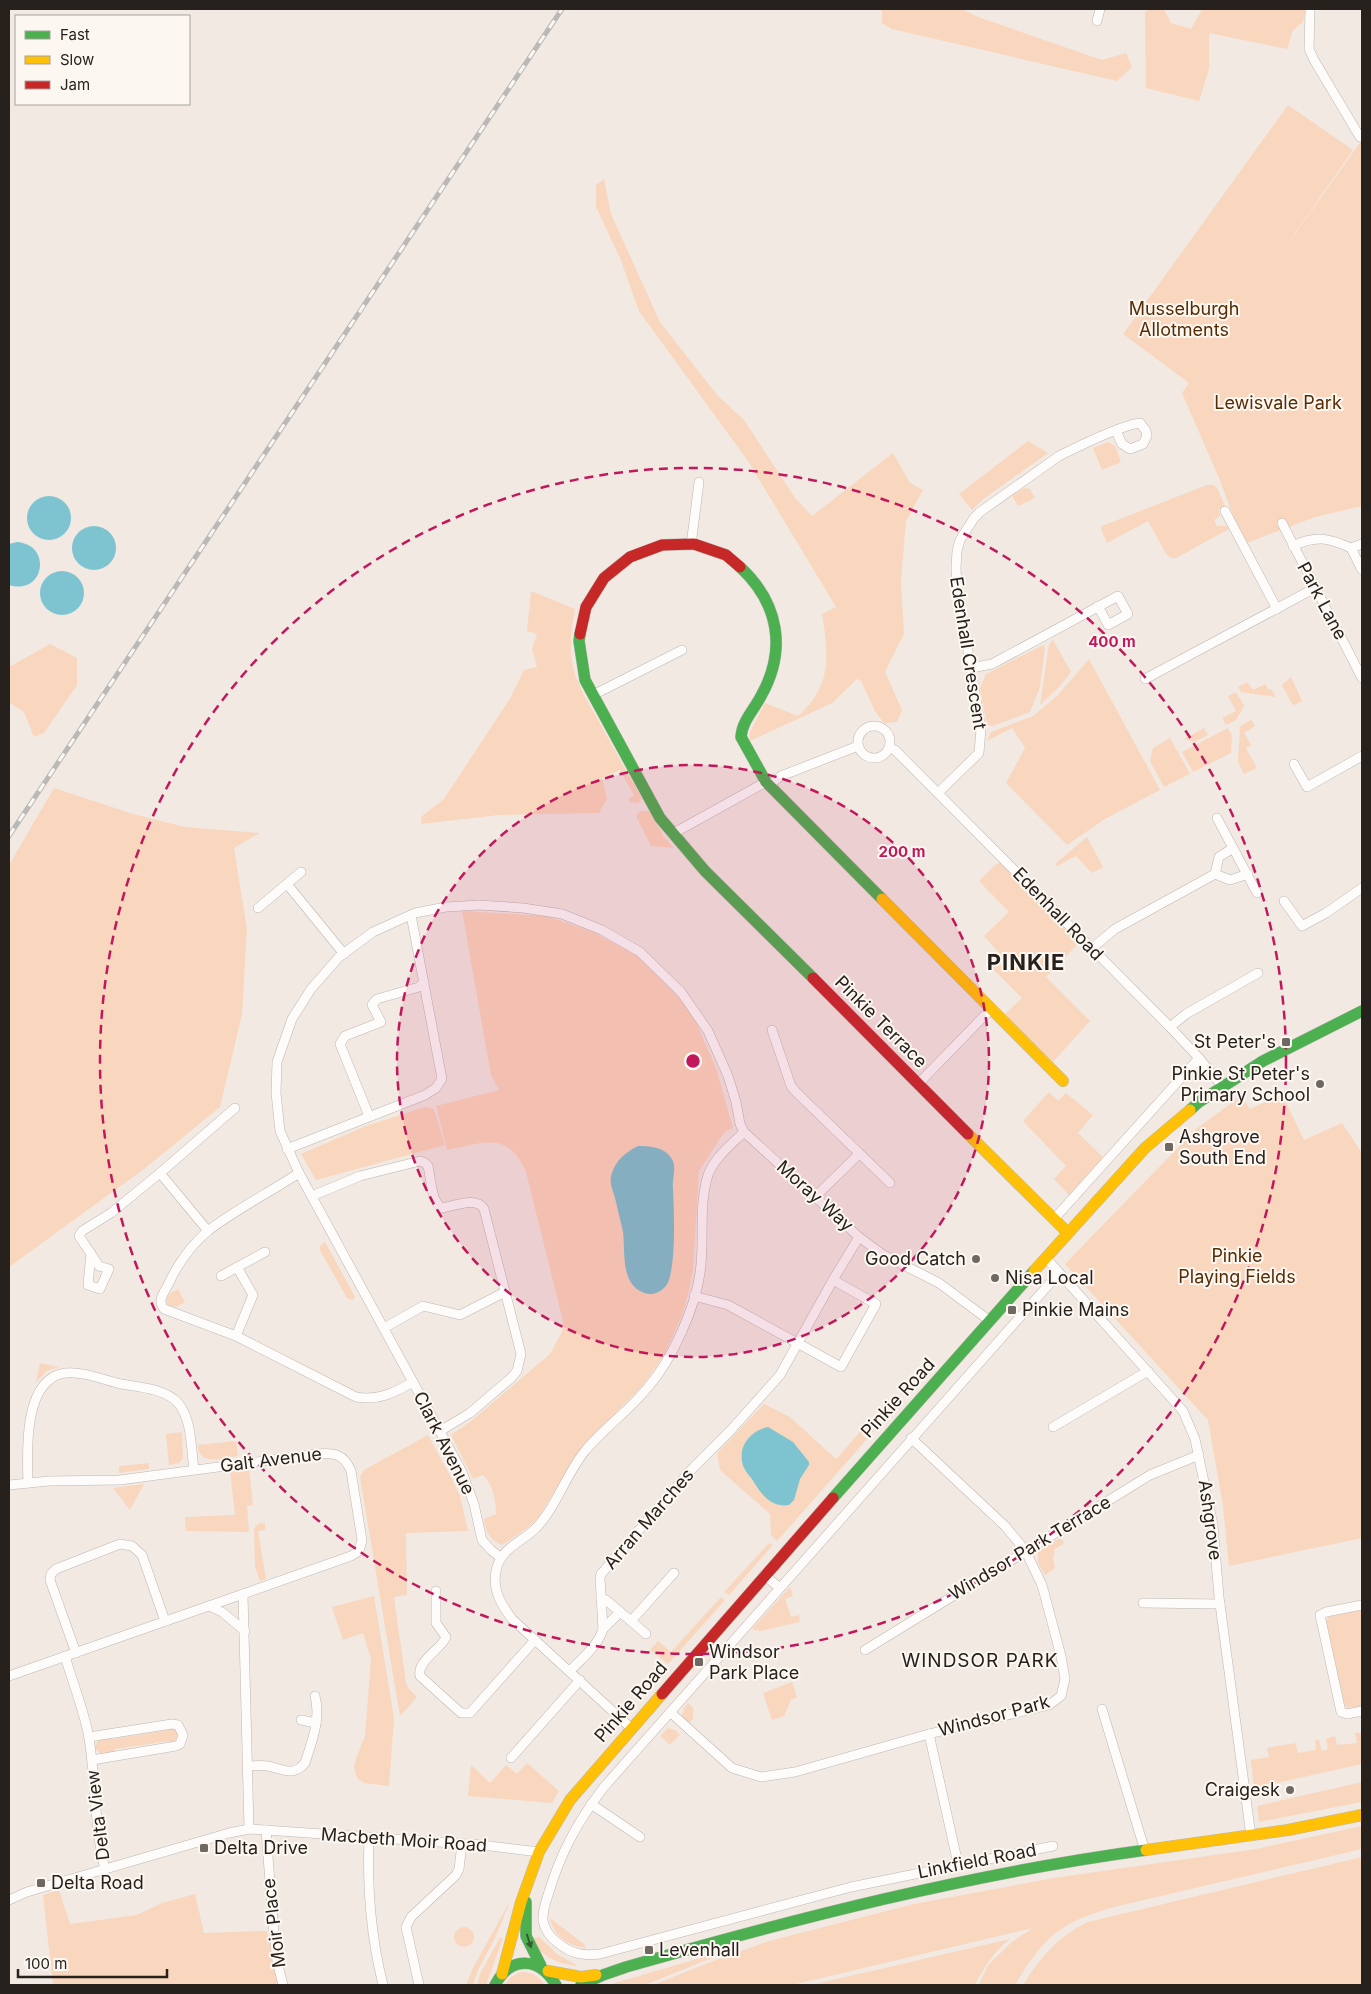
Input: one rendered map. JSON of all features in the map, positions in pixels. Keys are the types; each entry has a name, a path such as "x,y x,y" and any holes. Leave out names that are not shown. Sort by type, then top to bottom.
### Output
{"main road":[{"name":"Pinkie Terrace","path":"768,783 747,750 740,731 764,691 775,663 777,648 774,618 759,588 749,574 735,562 714,550 691,545 666,545 634,556 617,566 592,592 583,612 578,645 582,671 593,695 660,818 672,834 733,900 786,950 1068,1233"},
{"path":"768,783 1063,1081"},
{"name":"Pinkie Road","path":"502,1974 521,1902 539,1852 570,1800 764,1574 1068,1233 1145,1148 1198,1102 1263,1061 1362,1011"},
{"name":"Linkfield Road","path":"502,1974 510,1967 520,1963 531,1963 544,1969 581,1977 605,1974 827,1912 916,1891 1043,1866 1315,1826 1362,1815"},
{"name":"Pinkie Road","path":"530,1880 526,1903 526,1936 544,1969 556,1985"},
{"path":"495,1985 502,1974"},
{"name":"Linkfield Road","path":"581,1985 605,1974"}],"street":[{"path":"1097,20 1100,9"},
{"path":"1310,9 1309,49 1360,137"},
{"name":"Edenhall Crescent","path":"939,792 979,753 981,746 981,730 957,586 957,552 965,530 980,512 1048,462 1068,451 1116,432"},
{"path":"691,545 699,482"},
{"path":"1226,516 1277,609"},
{"name":"Park Lane","path":"1282,523 1362,678"},
{"path":"1293,546 1305,540 1331,539 1351,548 1362,570"},
{"path":"1351,548 1362,544"},
{"path":"1145,679 1315,588"},
{"path":"971,668 992,664 1098,606"},
{"path":"593,695 682,650"},
{"path":"875,725 884,729 890,738 889,748 883,756 873,758 863,754 858,746 861,731 875,725"},
{"path":"672,834 781,776 858,746"},
{"name":"Edenhall Road","path":"889,748 895,750 939,792 1091,949 1170,1027 1222,1086"},
{"path":"1294,764 1307,786 1362,756"},
{"path":"1217,818 1257,893"},
{"path":"1091,949 1115,929 1215,874 1219,857 1233,848"},
{"path":"258,908 301,872"},
{"path":"1215,874 1230,880 1248,874"},
{"path":"287,884 344,954"},
{"path":"1284,901 1302,926 1326,913 1362,888"},
{"name":"Clark Avenue","path":"500,1557 482,1540 474,1504 466,1481 299,1173 280,1131 276,1093 277,1062 292,1019 311,989 344,954 373,932 411,915 446,907 479,905 522,908 562,914 624,941 640,952 681,992 708,1032 728,1076 740,1124 744,1132"},
{"path":"287,1149 425,1095 436,1088 442,1079 411,915"},
{"path":"1170,1027 1186,1014 1258,973"},
{"path":"369,1116 340,1044 345,1036 381,1022 374,1012 372,1005 377,998 412,989 424,982"},
{"path":"918,1084 991,1009"},
{"path":"772,1030 791,1086 890,1183"},
{"path":"1054,1219 1199,1058"},
{"path":"91,1253 80,1236 82,1231 111,1213 235,1108"},
{"path":"631,1728 512,1619 498,1597 495,1588 495,1578 500,1557 536,1528 585,1451 649,1386 675,1345 694,1296 700,1273 703,1198 708,1174 719,1158 744,1132"},
{"name":"Moray Way","path":"744,1132 860,1237 882,1254 939,1283 990,1321"},
{"path":"816,1196 859,1154"},
{"path":"312,1196 374,1171 420,1161 428,1166 438,1206 442,1208 476,1202 481,1204 521,1354 517,1371 470,1413 440,1431"},
{"path":"160,1173 208,1231"},
{"path":"299,1173 208,1231 173,1273 161,1299 161,1305 164,1309 236,1336 356,1397 365,1399 385,1396 413,1382"},
{"name":"Arran Marches","path":"603,1629 601,1574 690,1471 780,1375 833,1280 860,1237"},
{"path":"221,1276 265,1252"},
{"name":"Ashgrove","path":"1046,1258 1183,1411 1195,1439 1213,1525 1220,1604 1251,1836"},
{"path":"236,1336 253,1295 237,1266"},
{"name":"Pinkie Road","path":"555,1941 545,1928 544,1908 565,1847 591,1804 911,1438 1059,1274"},
{"path":"694,1296 728,1305 841,1367 876,1304 833,1280"},
{"path":"384,1328 423,1306 460,1315 505,1292"},
{"path":"1053,1428 1148,1371"},
{"path":"28,1483 28,1438 35,1401 46,1382 65,1373 79,1374 141,1388 172,1398 178,1403 186,1417 194,1469"},
{"name":"Windsor Park","path":"670,1712 732,1768 761,1777 795,1772 929,1734 1049,1705 1061,1696 1065,1679 1062,1656 1042,1585 1026,1550 1005,1526 911,1438"},
{"name":"Galt Avenue","path":"9,1485 120,1480 332,1452 340,1455 347,1462 351,1471 362,1540 359,1551 352,1556 244,1594"},
{"name":"Windsor Park Terrace","path":"865,1650 1150,1475 1199,1455"},
{"path":"76,1653 50,1580 51,1574 56,1569 120,1544 132,1546 142,1555 166,1621"},
{"path":"631,1621 674,1573"},
{"path":"764,1574 780,1588"},
{"path":"436,1591 436,1623 446,1637 423,1664 419,1673 461,1714 470,1713 535,1640"},
{"path":"9,1676 244,1594 249,1829"},
{"path":"601,1598 606,1600 646,1634"},
{"path":"1143,1603 1220,1604"},
{"path":"1362,1605 1326,1612 1320,1615 1340,1712 1347,1714 1362,1711"},
{"path":"209,1606 233,1620 244,1630"},
{"path":"570,1671 597,1643 603,1629 620,1612"},
{"name":"Delta View","path":"65,1656 89,1737 98,1834 105,1869"},
{"path":"511,1758 580,1680"},
{"path":"247,1766 267,1766 288,1772 301,1768 306,1763 318,1713 316,1696"},
{"path":"1102,1709 1145,1851"},
{"path":"533,1718 541,1724"},
{"path":"301,1720 316,1723"},
{"name":"Delta View","path":"89,1737 172,1724 178,1725 183,1735 180,1744 176,1746 92,1760"},
{"path":"929,1734 958,1864"},
{"path":"591,1804 640,1837"},
{"name":"Macbeth Moir Road","path":"9,1900 26,1892 229,1833 249,1829 518,1848 539,1852"},
{"name":"Moir Place","path":"266,1830 277,1961 283,1985"},
{"path":"369,1837 368,1864 374,1939 383,1985"},
{"path":"419,1985 406,1927 411,1917 456,1875 459,1869 462,1844"},
{"name":"Linkfield Road","path":"555,1941 576,1954 600,1954 851,1887 1053,1846"}],"green space":[{"path":"882,9 962,9 978,17 1102,60 1126,53 1132,67 1117,81 892,29 882,23"},
{"path":"1150,9 1164,9 1171,23 1191,29 1202,9 1306,9 1303,22 1293,30 1287,49 1209,33 1209,69 1199,101 1146,88 1145,12"},
{"name":"Lewisvale Park","path":"1288,105 1353,150 1275,262 1362,140 1362,506 1315,517 1244,544 1219,478 1182,393 1189,383 1123,334"},
{"path":"604,179 611,214 660,322 717,395 744,420 795,498 812,516 893,453 910,483 923,490 906,521 901,581 904,634 885,672 902,710 897,722 884,723 875,711 861,681 857,679 832,703 750,741 750,732 765,703 798,716 817,693 822,682 826,657 822,614 836,607 748,461 639,311 620,258 596,207 596,185"},
{"path":"1028,441 1048,453 982,500 972,510 959,494"},
{"path":"1108,442 1115,446 1121,462 1102,470 1093,448"},
{"path":"1207,485 1213,485 1217,488 1225,506 1219,509 1220,516 1214,520 1217,526 1227,526 1229,529 1176,558 1171,558 1167,555 1148,521 1107,543 1101,529 1102,526"},
{"path":"1024,488 1030,489 1035,498 1018,506 1012,496"},
{"path":"531,591 575,609 571,635 571,655 575,675 584,695 642,799 638,803 630,802 628,799 634,795 620,770 602,778 607,799 599,813 499,815 421,824 422,816 444,799 509,700 524,670 537,667 532,649 537,634 527,631"},
{"path":"1053,640 1071,672 1060,686 1040,705 1049,645"},
{"path":"50,644 77,658 77,685 44,733 34,737 24,712 9,702 9,667"},
{"path":"1043,645 1045,647 1040,687 1030,712 993,726 987,725 980,688 986,674"},
{"path":"1089,659 1160,790 1105,819 1067,845 1006,783 1025,748 1012,728 987,741 991,732 1033,716 1057,696"},
{"path":"1291,677 1302,701 1294,705 1282,685"},
{"path":"1247,682 1253,690 1265,684 1276,697 1241,692 1238,687"},
{"path":"1236,692 1244,706 1236,720 1226,725 1222,718 1236,711 1228,696"},
{"path":"1251,720 1255,726 1244,733 1251,745 1246,748 1257,768 1244,774 1238,762 1240,726"},
{"path":"1204,728 1208,735 1194,742 1184,739"},
{"path":"1228,728 1232,736 1231,753 1193,772 1182,752"},
{"path":"1170,738 1190,774 1164,787 1150,761 1153,748"},
{"path":"54,788 133,814 185,827 260,833 234,848 247,929 242,1014 220,1107 144,1169 9,1267 9,865"},
{"path":"641,811 649,811 664,837 674,848 651,846 637,818 637,814"},
{"path":"1087,837 1103,867 1092,873 1076,856 1057,866 1055,864"},
{"path":"1000,862 1079,943 1046,977 1090,1021 1052,1063 1052,1060 1045,1057 1005,1014 1022,998 989,965 1000,954 984,936 1009,912 979,881"},
{"path":"462,911 547,916 593,932 641,958 691,1011 716,1068 733,1128 725,1131 699,1171 693,1269 683,1313 664,1355 643,1385 578,1452 538,1518 502,1545 491,1538 484,1519 496,1514 492,1488 483,1475 473,1479 451,1435 470,1422 550,1354 562,1332 563,1321 526,1172 519,1159 511,1150 503,1145 493,1143 483,1143 447,1150 436,1106 499,1090 491,1075"},
{"path":"1049,1092 1058,1101 1066,1093 1093,1115 1078,1133 1103,1157 1069,1195 1054,1179 1066,1166 1023,1121"},
{"name":"Pinkie Playing Fields","path":"1282,1094 1304,1140 1342,1123 1362,1153 1362,1538 1229,1566 1223,1506 1208,1420 1065,1264 1196,1129 1241,1096 1250,1109"},
{"path":"425,1107 434,1109 445,1145 316,1180 301,1154 366,1126"},
{"path":"325,1242 355,1297 353,1300 347,1298 320,1250 320,1246"},
{"path":"178,1289 185,1302 176,1307 171,1306 167,1303 167,1298"},
{"path":"40,1363 59,1367 47,1371 36,1382"},
{"path":"764,1404 790,1417 836,1459 869,1422 876,1428 873,1432 868,1428 862,1435 867,1439 777,1541 771,1535 770,1514 720,1470 717,1453"},
{"path":"182,1432 183,1458 179,1463 169,1465 166,1434"},
{"path":"428,1435 460,1496 468,1531 406,1533 407,1595 394,1597 406,1683 417,1697 400,1716 360,1477 364,1470"},
{"path":"236,1441 238,1456 213,1460 207,1459 199,1452 198,1445"},
{"path":"149,1463 149,1469 119,1473 119,1466"},
{"path":"249,1469 253,1505 247,1506 249,1532 186,1531 185,1517 235,1515 230,1471"},
{"path":"144,1484 130,1510 113,1488"},
{"path":"265,1523 265,1530 258,1531 266,1579 260,1581 255,1567 254,1529 258,1524"},
{"path":"1060,1538 1064,1542 1055,1549 1053,1559 1055,1568 1045,1575 1038,1563 1038,1552"},
{"path":"769,1543 773,1545 729,1595 724,1592"},
{"path":"790,1587 793,1596 785,1599 791,1617 799,1615 800,1622 760,1631 752,1629"},
{"path":"374,1596 394,1718 389,1786 364,1783 358,1779 355,1772 354,1765 365,1736 371,1659 363,1633 343,1640 332,1607"},
{"path":"721,1597 725,1600 668,1664 650,1650 658,1641 671,1652"},
{"path":"1362,1609 1362,1706 1347,1708 1344,1703 1326,1621 1329,1617"},
{"path":"792,1682 797,1697 791,1700 784,1716 772,1720 763,1693"},
{"path":"688,1703 693,1708 693,1719 687,1725 682,1716 684,1708"},
{"path":"168,1727 174,1728 178,1734 176,1740 171,1744 168,1741 116,1749 113,1753 101,1754 95,1748 98,1739 110,1737 113,1739 163,1731"},
{"path":"668,1728 675,1730 680,1735 670,1745 660,1736"},
{"path":"1355,1732 1362,1734 1362,1764 1254,1788 1251,1760 1269,1757 1267,1748 1295,1743 1298,1753 1316,1750 1315,1740 1319,1740 1322,1751 1328,1749 1326,1739 1335,1736 1337,1745 1357,1743"},
{"path":"527,1763 559,1791 552,1803 468,1796 471,1765 490,1783 506,1765 517,1774"},
{"path":"1362,1782 1362,1802 1259,1822 1257,1806"},
{"path":"1362,1826 1362,1849 1114,1907 1080,1919 1066,1926 1044,1944 1015,1985 979,1985 988,1965 1012,1942 1033,1928 792,1985 653,1985 769,1941 914,1904 1054,1878 1256,1849"},
{"path":"1362,1857 1362,1985 1023,1985 1036,1966 1059,1941 1088,1922"},
{"path":"59,1890 70,1924 137,1915 162,1903 195,1894 204,1933 267,1931 278,1985 53,1985 43,1895"},
{"path":"510,1901 473,1985 466,1985 473,1968"},
{"path":"550,1918 584,1944 586,1948 568,1943 558,1935"},
{"path":"464,1927 471,1930 474,1937 471,1944 464,1947 457,1944 454,1937 457,1930"},
{"path":"539,1937 557,1954 578,1966 556,1961 545,1955 531,1938"},
{"path":"500,1938 503,1938 486,1985 477,1985 480,1974"},
{"path":"1010,1939 999,1948 975,1985 811,1985"},
{"path":"741,1946 645,1985 608,1985"},
{"path":"520,1972 535,1975 545,1985 505,1985 510,1978"}],"water":[{"path":"53,496 65,502 70,509 70,527 65,534 58,539 45,540 37,537 30,530 27,514 30,506 37,499"},
{"path":"98,526 110,532 115,539 115,557 110,564 103,569 90,570 82,567 75,560 72,544 75,536 82,529"},
{"path":"17,542 28,545 36,552 40,560 40,569 36,577 30,583 21,586 9,585 9,544"},
{"path":"66,571 78,577 83,584 83,602 78,609 71,614 58,615 50,612 43,605 40,589 43,581 50,574"},
{"path":"638,1146 652,1147 665,1152 672,1159 674,1165 673,1259 666,1286 653,1294 639,1291 634,1287 629,1278 625,1266 623,1232 611,1184 611,1177 616,1164"},
{"path":"768,1427 793,1442 809,1462 800,1479 794,1500 789,1505 778,1505 765,1497 745,1470 742,1461 743,1448 746,1442 755,1432"}],"railway":[{"path":"9,836 562,9"}],"traffic: fast":[{"path":"740,567 753,581 771,612 776,644 774,662 769,679 746,721 741,737 766,782 882,899"},
{"path":"580,634 579,641 585,680 660,818 705,871 813,978"},
{"path":"1190,1110 1199,1102 1263,1061 1362,1011"},
{"path":"833,1498 1034,1271"},
{"path":"581,1985 626,1967 755,1931 884,1899 1014,1872 1146,1850"},
{"path":"526,1902 526,1936 541,1966"},
{"path":"495,1985 509,1968 525,1963 542,1969 556,1985"}],"traffic: slow":[{"path":"882,899 1063,1081"},
{"path":"1034,1271 1145,1148 1190,1110"},
{"path":"968,1134 1068,1233"},
{"path":"502,1974 521,1902 539,1852 570,1800 662,1694"},
{"path":"1146,1850 1288,1830 1362,1815"},
{"path":"548,1971 581,1977 596,1975"}],"traffic: jam":[{"path":"580,634 586,607 604,578 630,557 662,545 694,544 726,555 740,567"},
{"path":"813,978 968,1134"},
{"path":"662,1694 833,1498"}],"place":[{"name":"St Peter's","path":"1286,1042"},
{"name":"Pinkie St Peter's Primary School","path":"1320,1084"},
{"name":"Ashgrove South End","path":"1169,1147"},
{"name":"Good Catch","path":"976,1259"},
{"name":"Nisa Local","path":"995,1278"},
{"name":"Pinkie Mains","path":"1012,1310"},
{"name":"Windsor Park Place","path":"699,1662"},
{"name":"Craigesk","path":"1290,1790"},
{"name":"Delta Drive","path":"204,1848"},
{"name":"Delta Road","path":"41,1883"},
{"name":"Levenhall","path":"649,1950"}],"district":[{"name":"PINKIE","path":"1026,962"},
{"name":"WINDSOR PARK","path":"980,1660"}],"park label":[{"name":"Musselburgh Allotments","path":"1184,319"}]}
